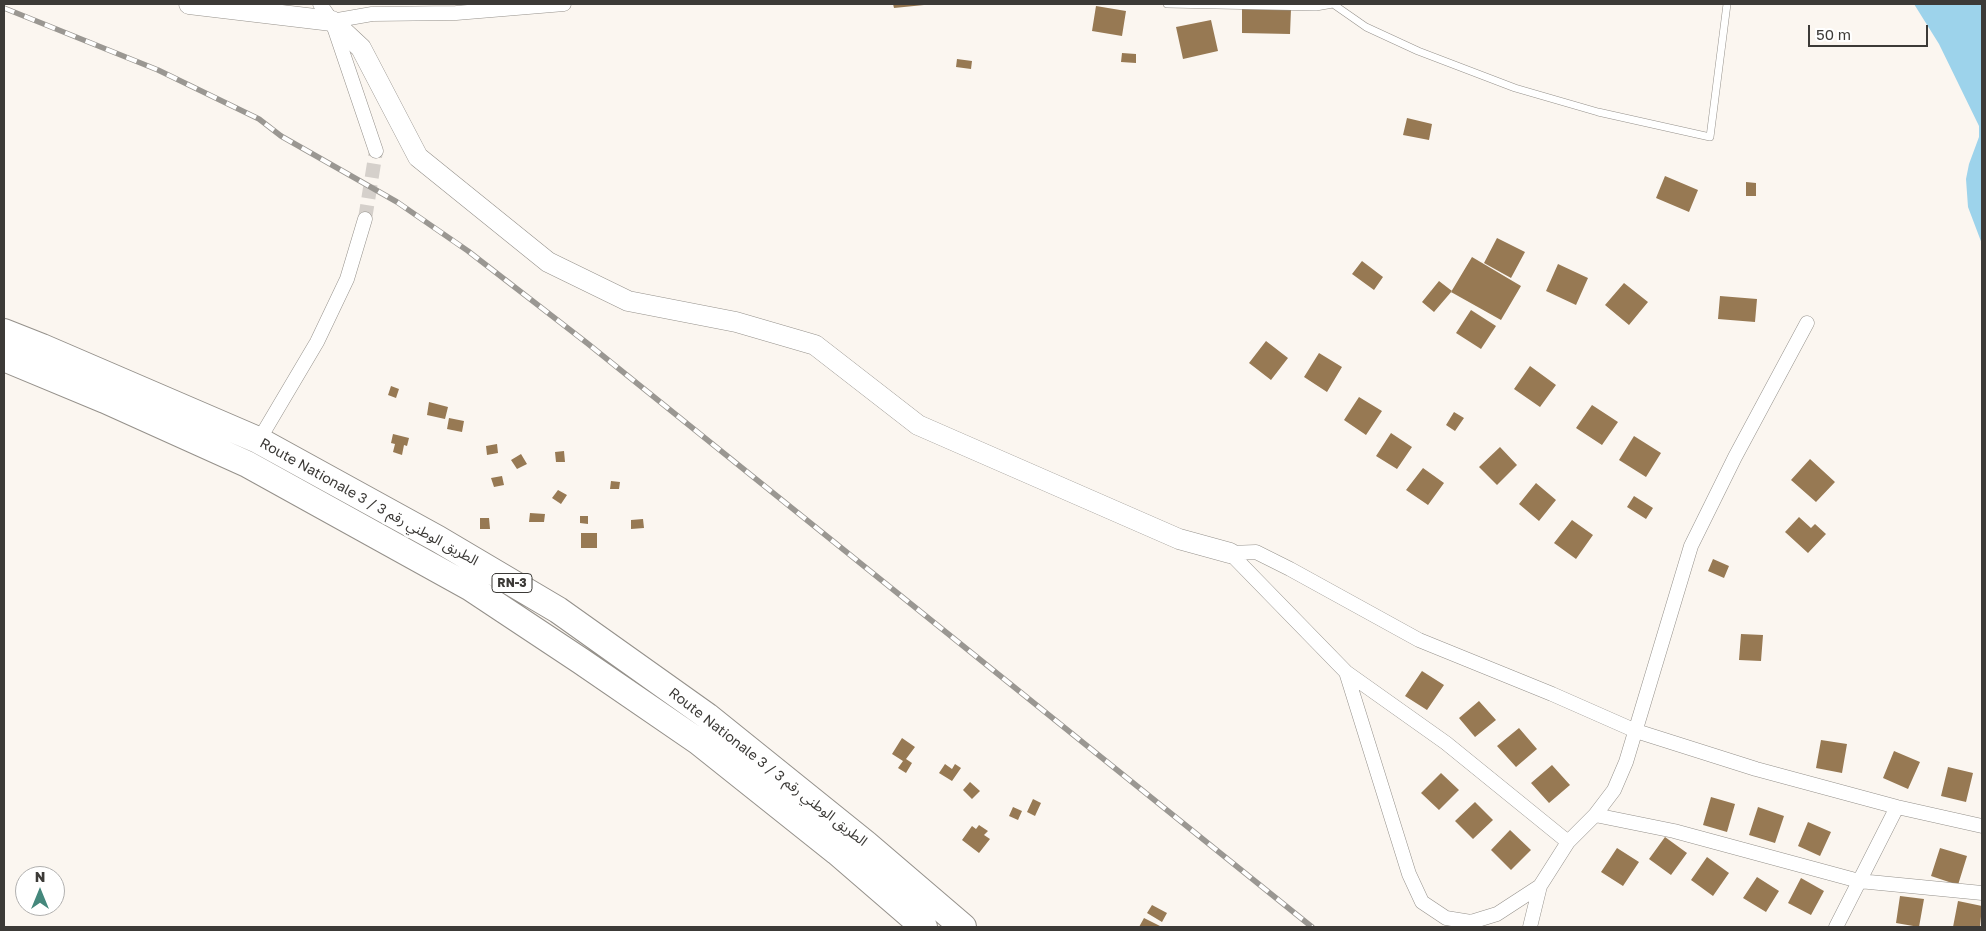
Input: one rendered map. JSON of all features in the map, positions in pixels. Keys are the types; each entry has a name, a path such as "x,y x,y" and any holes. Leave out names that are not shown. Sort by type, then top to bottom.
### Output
{"highway":[{"name":"Route Nationale 3 / الطريق الوطني رقم 3","path":"4,332 258,440 438,539 558,610 707,716 866,844 963,927"},
{"name":"Route Nationale 3 / الطريق الوطني رقم 3","path":"4,358 105,400 247,464 471,588 582,660 699,742 837,852 924,927"}],"street":[{"path":"189,4 332,21 372,14 456,13 564,4"},
{"path":"320,4 332,21 361,48 418,157 548,262 628,301 736,322 815,345 918,425 1179,539 1230,554 1256,552 1419,640 1552,694 1636,731 1756,769 1897,807 1982,826"},
{"path":"332,21 376,151"},
{"path":"247,464 258,440 321,333 347,279 365,219"},
{"path":"1530,927 1540,886 1568,842 1595,815 1614,790 1636,731 1691,546 1735,457 1807,323"},
{"path":"1230,554 1346,672 1446,743 1568,842"},
{"path":"1346,672 1409,874 1422,902 1446,918 1471,922 1497,914 1540,886"},
{"path":"1836,927 1897,807"},
{"path":"1595,815 1674,831 1859,881 1982,893"}],"lane":[{"path":"1167,4 1316,7 1333,4 1366,27 1418,51 1515,88 1598,112 1710,137 1726,4"}],"water":[{"path":"1914,4 1982,4 1982,244 1968,207 1966,179 1969,164 1979,137 1979,126 1939,44"}],"building":[{"path":"893,4 924,4 924,5 894,8"},
{"path":"1096,6 1126,11 1122,36 1092,31"},
{"path":"1242,8 1291,9 1290,34 1242,33"},
{"path":"1211,20 1218,51 1183,59 1176,27"},
{"path":"1122,53 1136,54 1136,63 1121,62"},
{"path":"957,59 972,61 971,69 956,67"},
{"path":"1407,118 1432,124 1429,140 1403,135"},
{"path":"1665,176 1698,190 1689,212 1656,198"},
{"path":"1746,182 1756,183 1756,196 1746,196"},
{"path":"1497,238 1525,252 1511,278 1484,263"},
{"path":"1472,257 1521,286 1501,320 1451,292"},
{"path":"1362,261 1383,277 1374,290 1352,274"},
{"path":"1558,264 1588,278 1576,305 1546,291"},
{"path":"1439,281 1452,291 1434,312 1422,302"},
{"path":"1624,283 1648,302 1629,325 1605,305"},
{"path":"1720,296 1757,299 1755,322 1718,319"},
{"path":"1471,310 1496,326 1481,349 1456,333"},
{"path":"1266,341 1288,358 1271,380 1249,363"},
{"path":"1319,353 1342,367 1327,392 1304,377"},
{"path":"1530,366 1556,385 1540,407 1514,389"},
{"path":"391,386 399,389 396,398 388,395"},
{"path":"1359,397 1382,411 1366,435 1344,420"},
{"path":"429,402 448,407 445,419 427,415"},
{"path":"1592,405 1618,422 1602,445 1576,428"},
{"path":"1454,412 1464,418 1455,431 1446,425"},
{"path":"449,418 464,421 462,432 447,429"},
{"path":"1391,433 1412,447 1397,469 1376,456"},
{"path":"393,434 409,438 407,446 404,445 402,455 393,452 395,444 391,443"},
{"path":"1634,436 1661,453 1646,477 1619,460"},
{"path":"497,444 498,453 487,455 486,446"},
{"path":"1500,447 1517,465 1497,485 1479,467"},
{"path":"564,451 565,462 556,462 555,452"},
{"path":"521,454 527,464 517,469 511,460"},
{"path":"1810,459 1835,482 1816,502 1791,480"},
{"path":"1423,468 1444,483 1428,505 1406,490"},
{"path":"502,476 504,485 494,487 491,478"},
{"path":"611,481 620,482 619,489 610,489"},
{"path":"1536,483 1556,500 1539,521 1519,504"},
{"path":"558,490 567,495 561,504 552,498"},
{"path":"1634,496 1653,508 1646,519 1627,507"},
{"path":"530,513 545,514 544,522 529,522"},
{"path":"580,516 588,516 588,524 580,523"},
{"path":"1799,517 1811,528 1815,524 1826,534 1808,553 1785,532"},
{"path":"480,518 489,518 490,529 480,529"},
{"path":"643,519 644,528 631,529 631,520"},
{"path":"1572,520 1593,535 1576,559 1554,543"},
{"path":"581,533 597,533 597,548 581,548"},
{"path":"1713,559 1729,566 1724,578 1708,571"},
{"path":"1741,634 1763,635 1761,661 1739,660"},
{"path":"1422,671 1444,685 1427,710 1405,696"},
{"path":"1479,701 1496,720 1475,737 1459,718"},
{"path":"1519,728 1537,749 1516,767 1497,746"},
{"path":"902,738 915,747 906,759 912,763 906,773 898,768 903,761 892,754"},
{"path":"1821,740 1847,744 1842,773 1816,768"},
{"path":"1894,751 1920,762 1908,789 1883,778"},
{"path":"945,764 952,769 955,764 961,768 952,781 939,773"},
{"path":"1552,765 1570,785 1549,803 1531,783"},
{"path":"1948,767 1973,773 1966,802 1941,796"},
{"path":"1441,773 1459,790 1439,810 1421,793"},
{"path":"970,782 980,791 972,799 963,790"},
{"path":"1711,797 1735,804 1727,832 1703,825"},
{"path":"1033,799 1041,803 1035,816 1027,812"},
{"path":"1475,802 1493,820 1473,839 1455,821"},
{"path":"1013,807 1022,811 1018,820 1009,816"},
{"path":"1758,807 1784,816 1775,843 1749,835"},
{"path":"1808,822 1831,832 1820,856 1798,846"},
{"path":"979,825 988,831 984,835 990,839 979,853 962,840 972,826 976,829"},
{"path":"1510,830 1531,850 1511,870 1491,850"},
{"path":"1665,837 1687,853 1671,875 1649,859"},
{"path":"1617,848 1639,862 1623,886 1601,872"},
{"path":"1940,848 1967,856 1958,885 1931,876"},
{"path":"1707,857 1729,873 1713,896 1691,880"},
{"path":"1757,877 1779,891 1766,912 1743,898"},
{"path":"1801,878 1824,891 1811,915 1788,903"},
{"path":"1900,896 1924,899 1919,927 1896,923"},
{"path":"1958,901 1982,906 1980,927 1953,927"},
{"path":"1152,905 1167,913 1162,922 1147,913"},
{"path":"1144,918 1162,927 1139,927"}],"tunnel":[{"path":"365,219 376,151"}],"railway":[{"path":"4,8 158,70 259,119 281,136 397,202 468,251 587,343 1312,927"}]}
